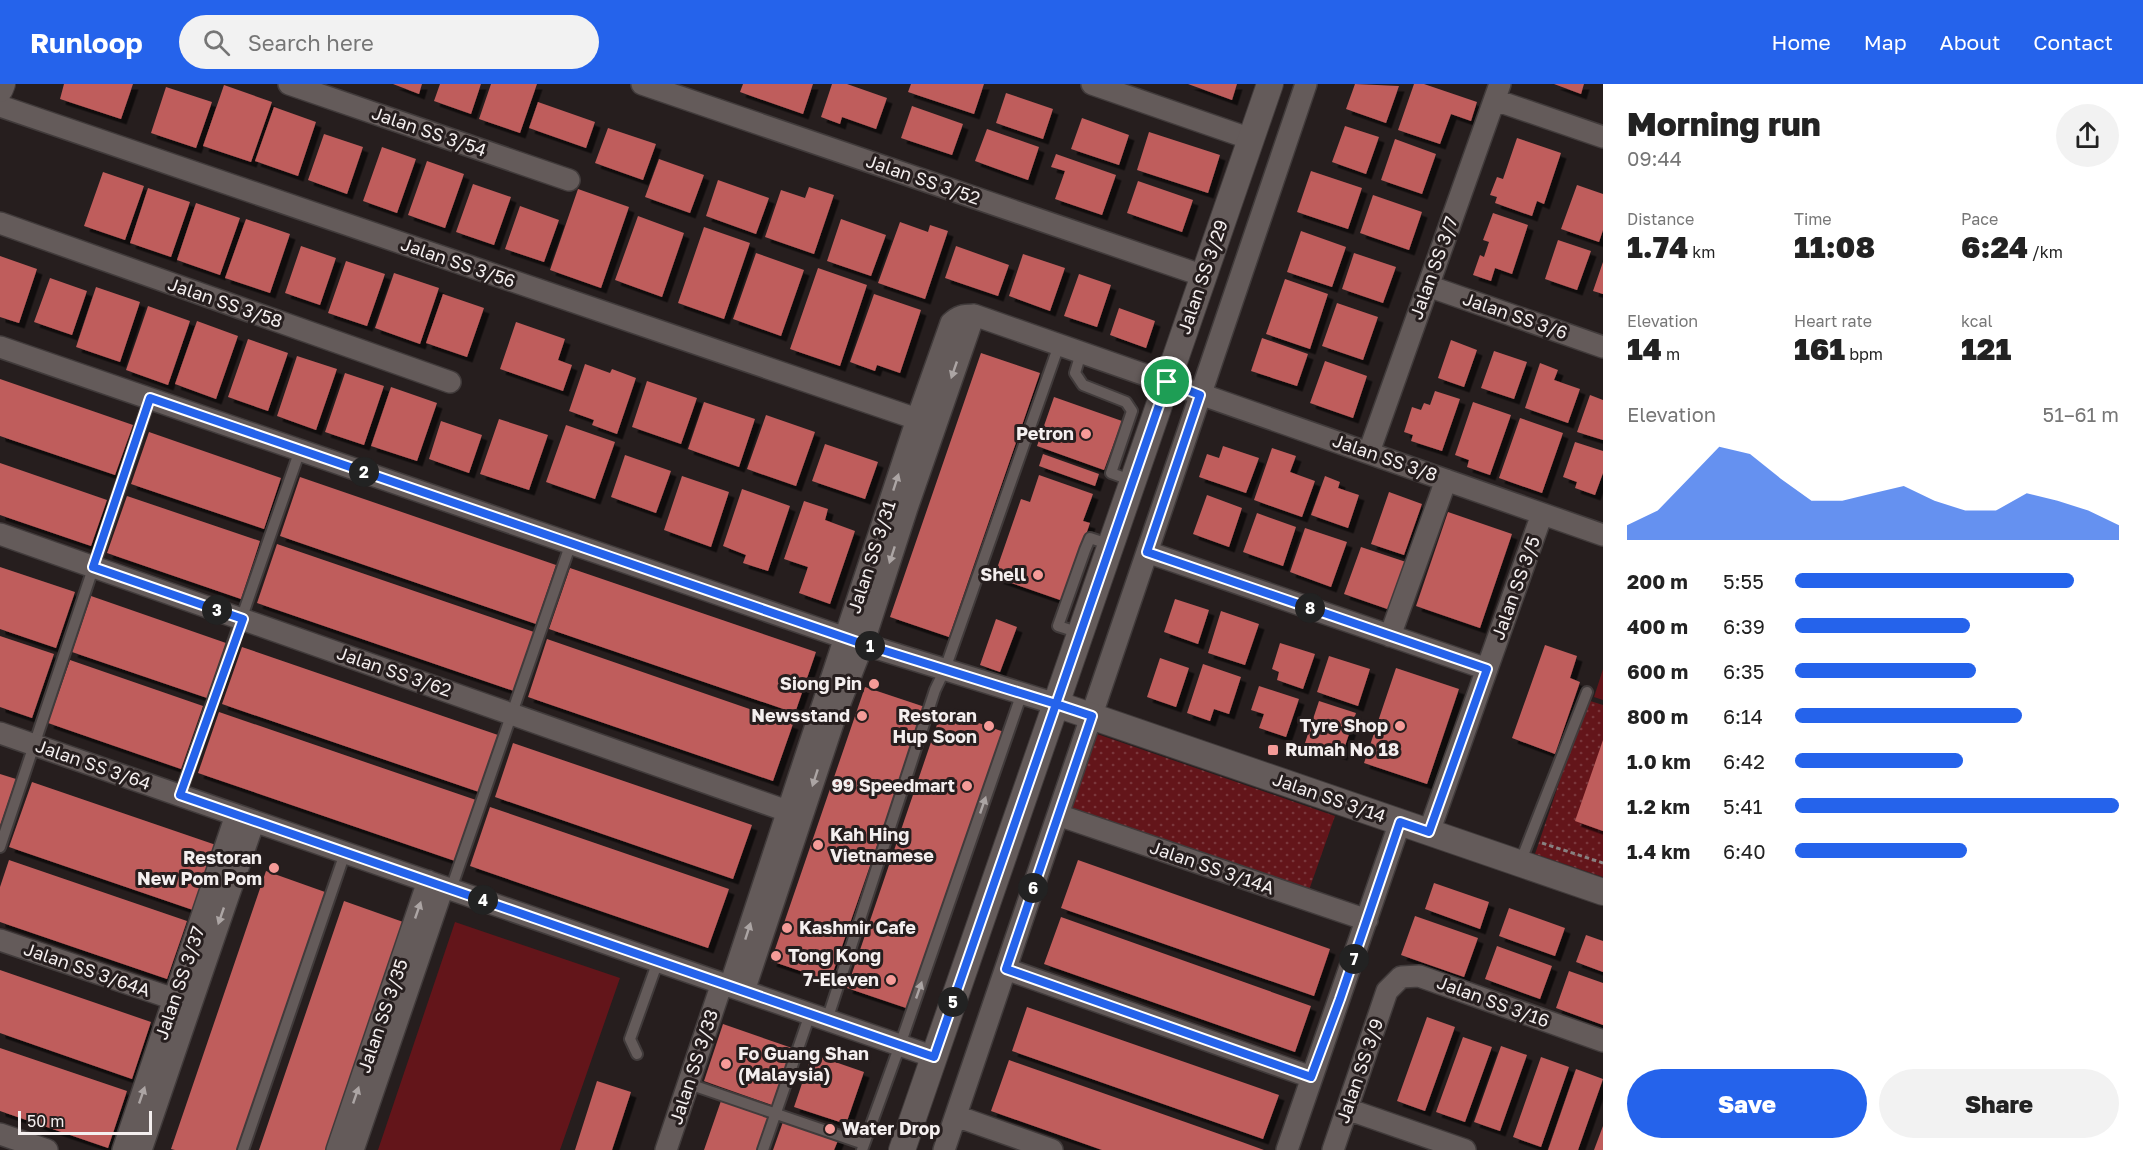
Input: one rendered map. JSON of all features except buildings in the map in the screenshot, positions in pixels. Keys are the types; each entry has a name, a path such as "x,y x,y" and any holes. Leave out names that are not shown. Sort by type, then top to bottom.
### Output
{"street":[{"path":"0,89 2,84"},
{"name":"Jalan SS 3/54","path":"289,84 569,180"},
{"name":"Jalan SS 3/52","path":"642,84 1204,276"},
{"path":"1092,84 1251,139"},
{"name":"Jalan SS 3/29","path":"902,1150 1270,84"},
{"path":"944,1150 1306,84"},
{"path":"1497,92 1603,137"},
{"name":"Jalan SS 3/7","path":"1369,452 1497,92"},
{"name":"Jalan SS 3/56","path":"0,106 917,419"},
{"name":"Jalan SS 3/58","path":"0,223 450,382"},
{"name":"Jalan SS 3/6","path":"1428,286 1603,347"},
{"path":"974,315 1167,382"},
{"name":"Jalan SS 3/31","path":"732,987 787,811 855,641 907,508 974,315 957,317 951,323 917,419 855,641 838,708 732,987"},
{"path":"0,347 855,641 1056,704"},
{"name":"Jalan SS 3/8","path":"1167,382 1603,535"},
{"path":"1390,636 1446,480"},
{"name":"Jalan SS 3/5","path":"1429,832 1542,514"},
{"name":"Jalan SS 3/62","path":"0,534 512,712 787,811"},
{"path":"1147,552 1487,669"},
{"name":"Jalan SS 3/14","path":"1056,704 1603,892"},
{"name":"Jalan SS 3/64","path":"0,733 934,1057"},
{"name":"Jalan SS 3/14A","path":"1058,815 1367,921"},
{"name":"Jalan SS 3/37","path":"123,1150 174,999 245,818"},
{"name":"Jalan SS 3/37","path":"141,1150 245,818"},
{"path":"1287,1150 1400,822"},
{"name":"Jalan SS 3/35","path":"337,1150 441,886"},
{"name":"Jalan SS 3/35","path":"353,1150 441,886"},
{"name":"Jalan SS 3/64A","path":"0,940 174,999"},
{"path":"1006,969 1311,1077"},
{"name":"Jalan SS 3/16","path":"1387,992 1401,976 1419,976 1603,1041"},
{"name":"Jalan SS 3/33","path":"666,1150 689,1084 732,987"},
{"name":"Jalan SS 3/9","path":"1333,1150 1387,992"},
{"path":"1347,1109 1466,1150"},
{"path":"956,1116 1052,1150"},
{"path":"9,1141 47,1150"}],"lane":[{"path":"762,1150 775,1113 819,1017 1059,345"},
{"path":"1081,353 1075,373 1083,385 1126,402 1131,407 1129,423 1111,473 1133,481"},
{"path":"0,847 150,398"},
{"path":"180,795 300,450"},
{"path":"441,886 512,712 571,543"},
{"path":"1520,863 1587,692"},
{"path":"689,1084 775,1113 863,1147 1022,693"},
{"path":"243,1150 345,853"},
{"path":"637,1054 630,1039 658,961"}],"path":[{"path":"1531,838 1603,863"}],"shaded area":[{"path":"1603,669 1603,700 1594,697"},
{"path":"1587,700 1603,705 1603,877 1535,854"},
{"path":"1097,734 1335,816 1308,893 1070,812"},
{"path":"455,922 620,978 560,1150 378,1150"}],"place":[{"name":"Petron","path":"1086,434"},
{"name":"Shell","path":"1038,575"},
{"name":"Siong Pin","path":"874,684"},
{"name":"Newsstand","path":"862,716"},
{"name":"Restoran Hup Soon","path":"989,726"},
{"name":"Tyre Shop","path":"1400,726"},
{"name":"Rumah No 18","path":"1273,750"},
{"name":"99 Speedmart","path":"967,786"},
{"name":"Kah Hing Vietnamese","path":"818,845"},
{"name":"Restoran New Pom Pom","path":"274,868"},
{"name":"Kashmir Cafe","path":"787,928"},
{"name":"Tong Kong","path":"776,956"},
{"name":"7-Eleven","path":"891,980"},
{"name":"Fo Guang Shan (Malaysia)","path":"726,1064"},
{"name":"Water Drop","path":"830,1129"}],"route":[{"path":"1167,382 1056,704 863,644 150,398 93,567 243,619 180,795 934,1057 1056,704 1092,716 1006,969 1311,1077 1400,822 1429,832 1487,669 1147,552 1200,395 1167,382"}]}
